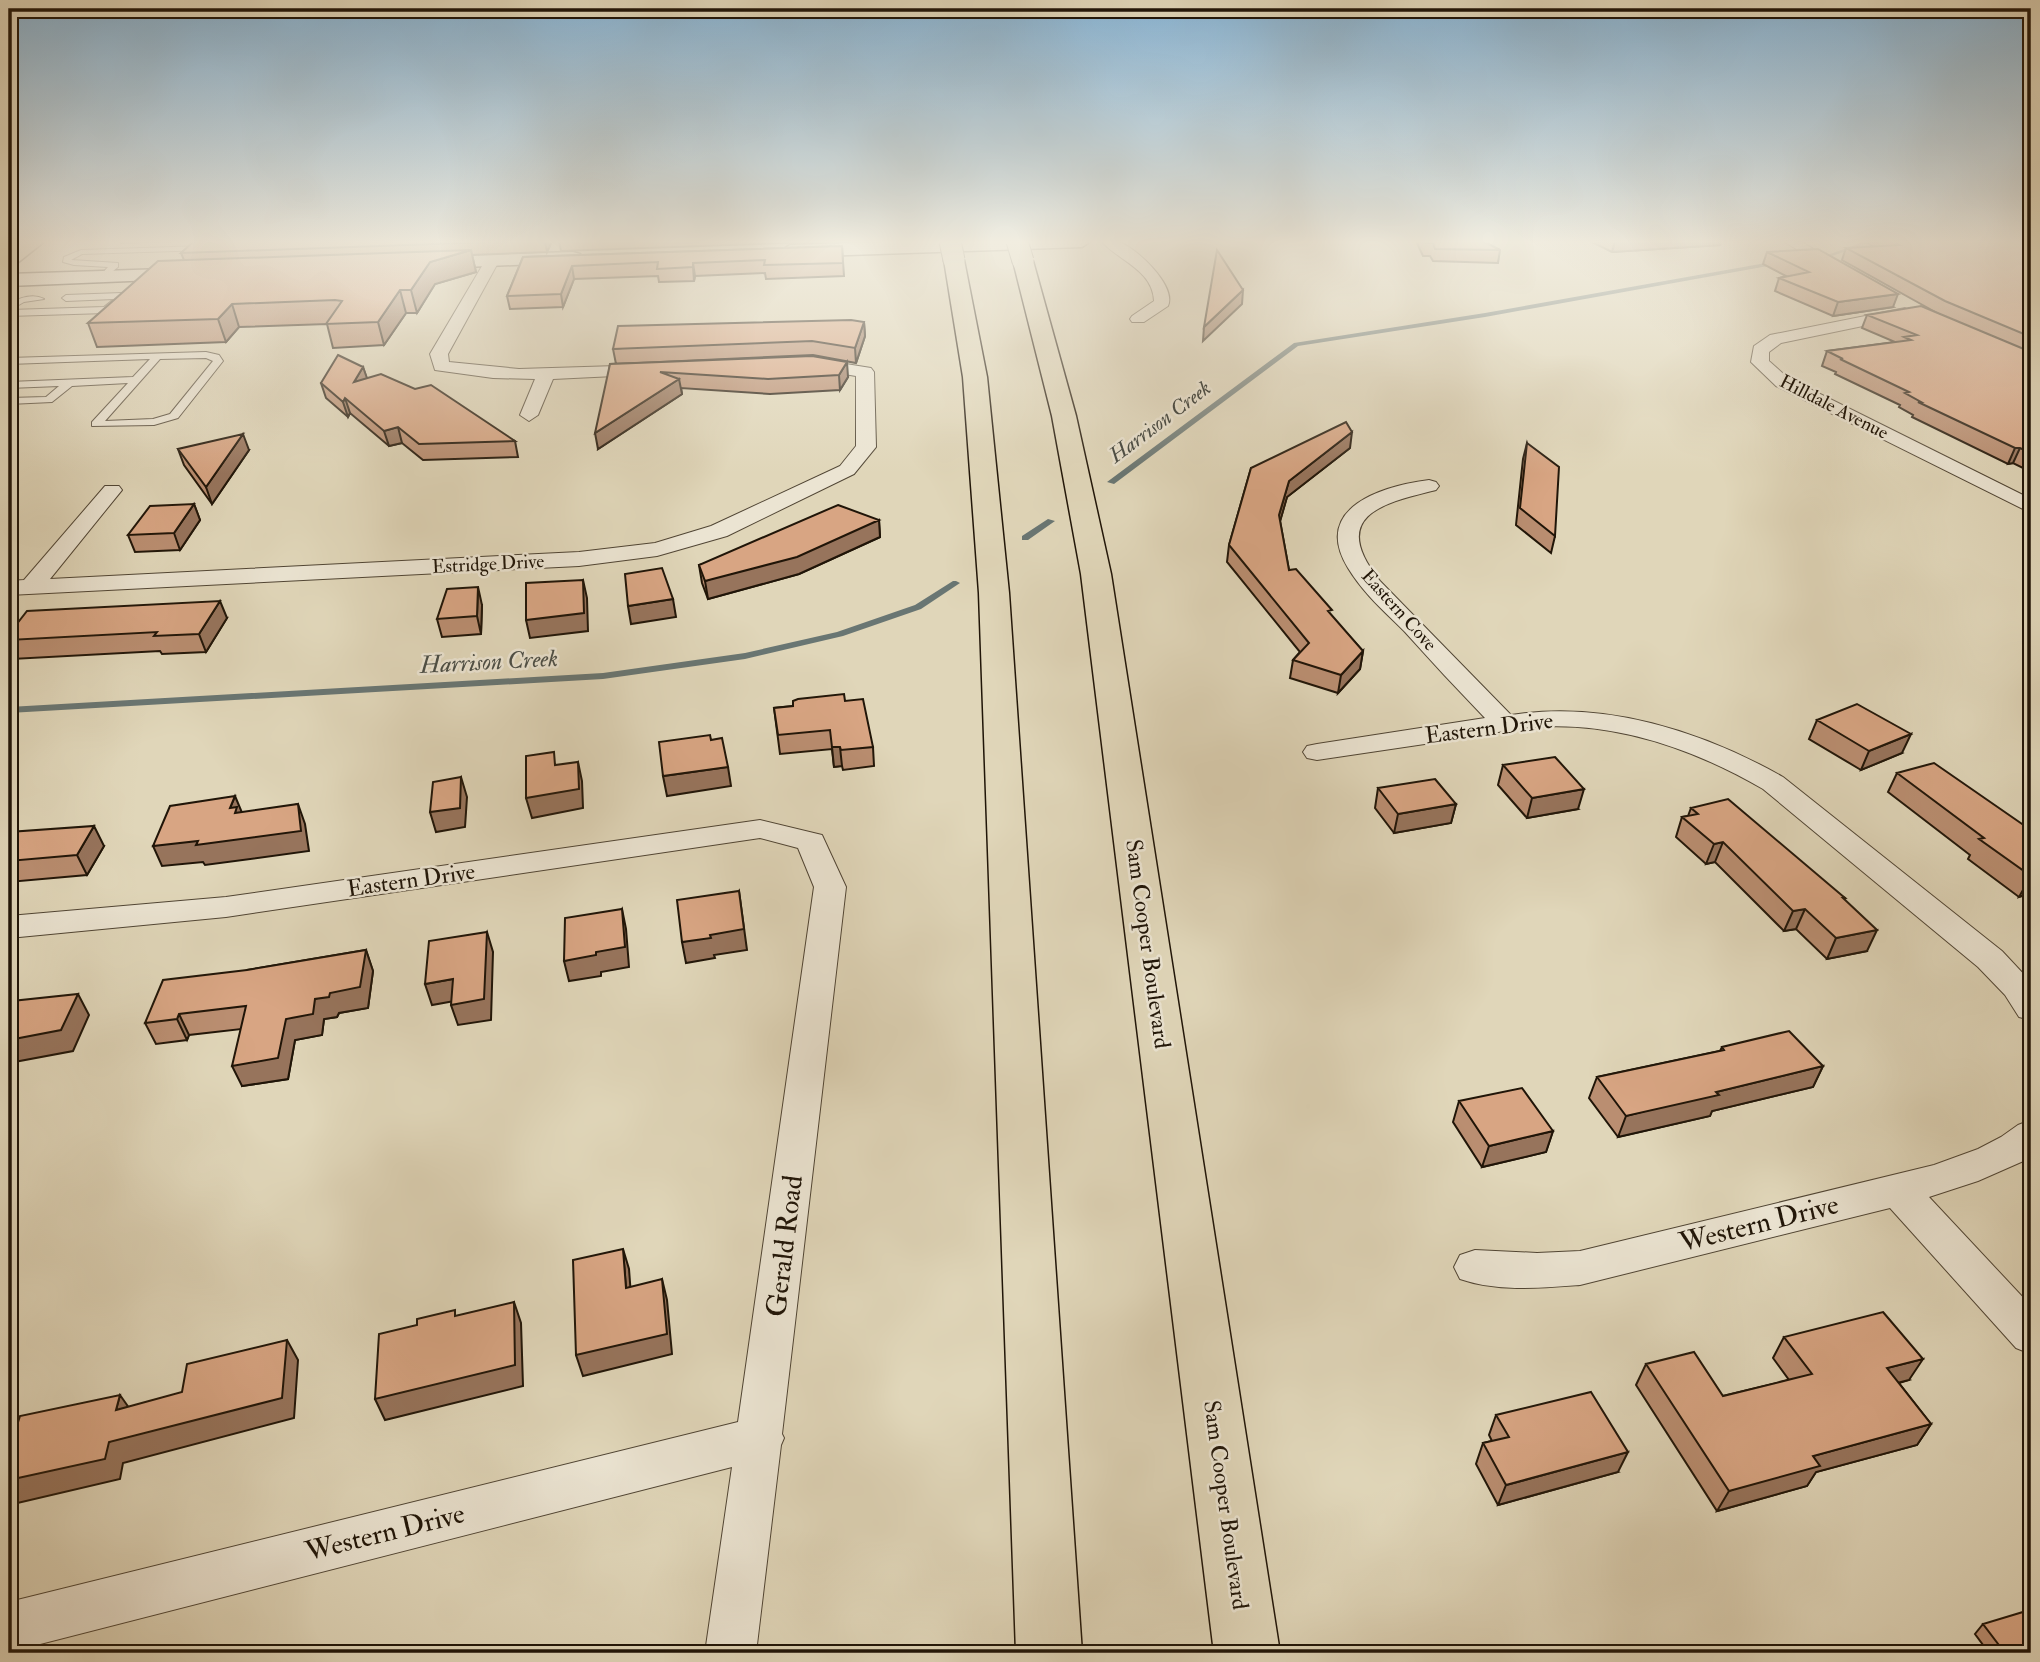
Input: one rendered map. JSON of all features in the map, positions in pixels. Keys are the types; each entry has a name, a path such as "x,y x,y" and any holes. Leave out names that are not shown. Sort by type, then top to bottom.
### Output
{"main road":[{"path":"964,319 975,377 994,593 1049,1653"},
{"name":"Sam Cooper Boulevard","path":"1041,319 1068,427 1096,575 1247,1653"}],"street":[{"path":"459,319 439,354 441,366 467,372 547,374 666,369"},
{"name":"Hilldale Avenue","path":"1871,319 1786,336 1768,343 1760,350 1760,362 1782,382 2031,507"},
{"name":"Estridge Drive","path":"20,587 579,559 657,548 719,531 847,470 866,447 865,372 813,363 786,364"},
{"path":"529,415 547,374"},
{"name":"Eastern Cove","path":"1429,486 1391,492 1374,500 1355,516 1350,527 1352,555 1372,583 1504,723"},
{"path":"20,587 113,490"},
{"name":"Eastern Drive","path":"1317,752 1535,719 1592,720 1628,726 1693,743 1735,761 1773,783 1990,959 2017,987 2031,1008"},
{"name":"Eastern Drive","path":"9,927 226,906 760,829 811,842"},
{"name":"Gerald Road","path":"732,1653 830,887 811,842"},
{"name":"Western Drive","path":"1475,1267 1537,1271 1580,1268 1897,1189 1990,1162 2023,1145 2031,1135"},
{"path":"1897,1189 2031,1335"},
{"name":"Western Drive","path":"9,1627 761,1438"}],"lane":[{"path":"9,361 158,356 206,355 216,357 218,361 174,416 153,422 96,424 158,356"},
{"path":"9,385 136,380"},
{"path":"9,401 49,400 69,383"}],"building":[{"path":"93,319 218,319 218,319 88,323"},
{"path":"330,319 380,319 378,322 326,324"},
{"path":"1205,319 1213,319 1204,327"},
{"path":"1876,319 1951,319 2031,352 2031,453 1918,402 1921,402 1905,393 1909,392 1827,351 1911,340 1904,337 1917,335"},
{"path":"1987,319 2031,319 2031,337"},
{"path":"851,320 864,322 855,348 812,341 613,349 618,326"},
{"path":"338,355 363,367 354,382 381,374 415,389 431,385 515,441 419,444 398,427 384,431 345,398 343,402 321,383"},
{"path":"812,356 847,362 839,375 768,379 660,372 679,379 595,433 610,364"},
{"path":"1346,422 1352,432 1289,481 1279,515 1289,570 1296,569 1363,651 1341,675 1293,660 1309,643 1229,545 1251,468"},
{"path":"243,434 206,487 178,449"},
{"path":"1527,443 1559,467 1555,536 1520,508"},
{"path":"194,504 174,533 128,535 150,506"},
{"path":"838,505 879,520 797,557 705,581 699,565"},
{"path":"662,568 673,599 628,606 625,574"},
{"path":"583,580 584,613 526,620 526,583"},
{"path":"478,587 477,616 437,619 447,589"},
{"path":"220,601 199,634 154,636 157,632 9,640 9,634 27,611"},
{"path":"844,694 845,701 863,699 873,747 841,750 840,747 832,747 830,730 778,735 774,708 793,706 793,701 798,699"},
{"path":"1857,704 1911,734 1869,751 1817,720"},
{"path":"710,735 711,740 722,738 728,767 663,776 659,742"},
{"path":"554,752 555,765 578,762 579,789 526,798 526,756"},
{"path":"1555,757 1584,789 1532,798 1503,765"},
{"path":"1934,763 2025,826 2031,825 2031,876 1979,839 1984,838 1897,773"},
{"path":"461,777 460,808 430,812 433,782"},
{"path":"1435,779 1456,804 1398,814 1378,788"},
{"path":"235,796 230,808 237,807 235,813 298,804 301,831 196,845 198,841 153,846 170,806"},
{"path":"1728,799 1845,898 1877,930 1836,938 1805,909 1793,911 1723,842 1714,844 1682,817 1698,814 1691,808"},
{"path":"94,826 77,855 9,861 9,832"},
{"path":"739,891 744,929 682,942 677,900"},
{"path":"622,909 625,947 564,961 565,918"},
{"path":"487,932 484,999 451,1005 453,979 425,984 429,941"},
{"path":"366,950 360,987 315,999 313,1014 286,1019 278,1058 232,1066 246,1006 179,1014 177,1019 145,1023 163,980 247,970"},
{"path":"78,994 61,1030 9,1040 9,1008 12,1001"},
{"path":"1789,1031 1823,1066 1716,1092 1719,1095 1626,1116 1597,1077 1724,1050 1722,1047"},
{"path":"1522,1088 1553,1131 1489,1146 1459,1101"},
{"path":"623,1249 626,1288 662,1279 667,1334 576,1355 573,1260"},
{"path":"514,1302 515,1365 375,1399 379,1334 417,1325 417,1319 455,1310 455,1316"},
{"path":"1883,1312 1923,1359 1887,1368 1931,1424 1813,1456 1820,1466 1729,1491 1646,1364 1694,1352 1723,1396 1812,1374 1784,1337"},
{"path":"287,1340 282,1398 109,1442 105,1459 9,1480 9,1445 20,1416 120,1395 116,1410 182,1392 187,1364"},
{"path":"1591,1392 1628,1452 1506,1485 1483,1443 1509,1437 1496,1415"},
{"path":"2023,1612 2031,1623 2031,1653 2005,1653 1983,1624"}],"waterway":[{"name":"Harrison Creek","path":"1111,482 1296,344 1462,319"},
{"name":"Harrison Creek","path":"1025,538 1051,521"},
{"name":"Harrison Creek","path":"9,710 603,676 745,656 840,634 918,607 956,583"}]}
